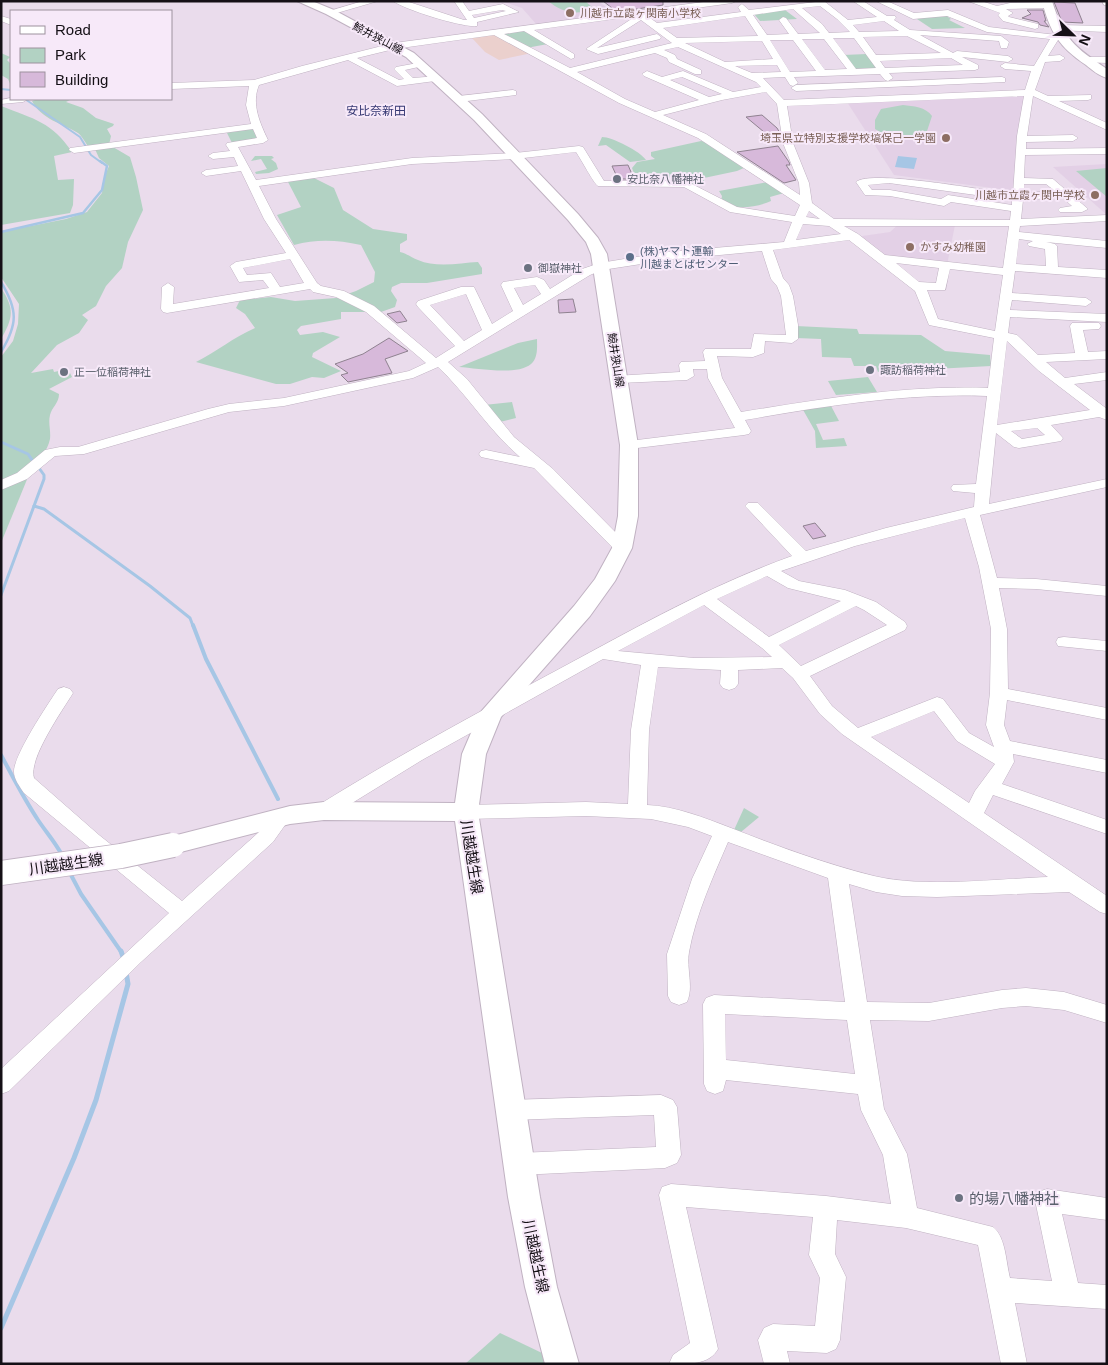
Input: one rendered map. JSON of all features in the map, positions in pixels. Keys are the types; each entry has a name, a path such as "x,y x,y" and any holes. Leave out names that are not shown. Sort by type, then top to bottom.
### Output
{"main road":[{"name":"鯨井狭山線","path":"302,1 330,12 410,55 459,100 584,229 599,254 629,445 628,516 622,548 605,581 594,596 491,714 474,754 466,812"},
{"path":"1048,3 1057,34 1087,60 1107,74"},
{"name":"川越越生線","path":"1,873 112,857 173,845 285,817 324,811 466,812 519,1164 541,1287 562,1364"}],"street":[{"path":"330,12 374,1"},
{"path":"397,1 463,23 470,19"},
{"path":"458,1 481,34"},
{"path":"654,1 667,10"},
{"path":"172,86 255,83 293,71 394,46 640,15 695,4 733,1 756,19 767,50 788,75 805,102"},
{"path":"857,1 929,44 1002,80 1107,127"},
{"path":"972,1 1008,12 1002,15 1006,19 1057,34"},
{"path":"570,71 678,43 704,40 728,28 795,7 819,2 848,23 866,52 903,98"},
{"path":"884,3 904,2"},
{"path":"884,3 913,16"},
{"path":"998,9 1010,6 1048,3"},
{"path":"795,7 810,18 827,36 854,72"},
{"path":"922,7 935,15"},
{"path":"970,22 975,12"},
{"path":"848,23 948,13 970,22 985,23 1002,39"},
{"path":"640,15 678,43 752,76 782,103 788,143 804,183 806,204 788,245"},
{"path":"552,62 590,49 640,15"},
{"path":"810,18 778,20 795,37 822,73"},
{"path":"656,26 694,21 764,38 908,32 1002,39 1107,29"},
{"path":"694,21 704,40"},
{"path":"525,28 576,54 601,64"},
{"path":"494,32 570,71 613,97 697,133 722,147 806,204 915,284 921,289 933,322 1001,334 1012,338 1019,342 1034,359 1104,414"},
{"path":"973,816 982,796 1000,773 1004,754 995,725 999,693 1000,636 976,511 994,430 994,392 1016,217 1020,152 1029,92 1040,64 1057,34"},
{"path":"590,49 598,51 667,35"},
{"path":"910,44 929,44"},
{"path":"656,50 672,57 672,60 745,92"},
{"path":"696,52 715,51"},
{"path":"840,54 866,52 951,54 1006,62 1040,64 1060,58"},
{"path":"348,57 372,68 397,83 435,78"},
{"path":"1087,60 1107,60"},
{"path":"723,64 778,62"},
{"path":"411,81 399,68 420,64"},
{"path":"664,65 732,95"},
{"path":"752,76 975,67"},
{"path":"647,74 708,100"},
{"path":"662,80 683,74"},
{"path":"172,76 191,86"},
{"path":"796,88 1002,80"},
{"path":"213,156 263,140 256,126 250,100 255,83"},
{"path":"654,115 708,100 768,89"},
{"path":"782,103 1029,92"},
{"path":"459,100 513,93"},
{"path":"1048,99 1088,97"},
{"path":"3,102 16,100"},
{"path":"1089,119 1107,118"},
{"path":"83,149 256,126"},
{"path":"1023,134 1058,128"},
{"path":"222,130 234,149 270,219 312,285 317,289 340,294 370,309 462,382 509,440 539,464 622,548"},
{"path":"1023,134 1073,138"},
{"path":"251,184 412,161 514,156 579,149 594,169 598,182 602,184 686,184 734,210 798,220 830,223 1016,217 1107,218"},
{"path":"1020,152 1107,151"},
{"path":"1074,152 1083,164"},
{"path":"206,173 243,168"},
{"path":"1019,181 1049,182 1082,210 1016,217 948,198 944,203 890,193 869,193 861,182 890,180 1016,217 1086,269"},
{"path":"1016,217 1065,194"},
{"path":"1016,217 1051,246 1052,270"},
{"path":"1072,218 1086,269 1089,317"},
{"path":"1,486 22,476 50,452 60,450 80,451 228,408 284,402 413,374 489,332 586,272 600,267 667,256 788,245 888,232 898,222"},
{"path":"1005,296 1086,269 1107,245"},
{"path":"629,445 744,431 714,371 710,352 753,353 758,350 759,337 792,339 792,325 787,296 777,278 766,247"},
{"path":"276,292 267,276 243,279 236,266 294,255"},
{"path":"882,258 945,266 1052,270 1086,269 1107,274"},
{"path":"915,284 941,287 945,266"},
{"path":"520,312 507,285 538,281 548,296"},
{"path":"168,287 167,309 312,285"},
{"path":"463,347 422,304 461,291 470,290 489,332"},
{"path":"1003,313 1107,318"},
{"path":"1082,355 1076,326 1107,327"},
{"path":"1034,359 1107,355"},
{"path":"620,379 687,376 714,371"},
{"path":"1062,382 1107,376"},
{"path":"737,417 834,400 889,393 994,392"},
{"path":"994,430 1104,414"},
{"path":"994,430 1019,444 1055,438 1040,423"},
{"path":"486,454 539,464"},
{"path":"1,1084 118,971 266,837 285,817 415,755 600,653 706,598 768,570 878,534 1107,483"},
{"path":"958,488 982,489"},
{"path":"753,506 803,558"},
{"path":"600,653 650,661 793,668 899,626 870,606 839,594 794,585 768,570"},
{"path":"990,583 1036,584 1107,591"},
{"path":"706,598 768,644 793,668 826,710 856,736 1107,906"},
{"path":"768,644 855,600"},
{"path":"1064,642 1107,646"},
{"path":"638,811 640,730 650,661"},
{"path":"729,684 730,665"},
{"path":"534,666 555,678"},
{"path":"64,693 28,756 23,768 24,778 31,788 92,840 182,912"},
{"path":"999,693 1107,714"},
{"path":"856,736 936,703 963,737 1004,754 1107,767"},
{"path":"324,811 415,755"},
{"path":"990,787 1107,827"},
{"path":"466,812 586,808 638,811 682,819 837,873 876,884 918,889 1073,884"},
{"path":"679,996 678,954 702,878 722,832"},
{"path":"837,873 856,1010 873,1110 895,1154 906,1217"},
{"path":"868,1085 716,1076 714,1004 812,1010 929,1012 1002,999 1026,997 1064,1001 1107,1014"},
{"path":"511,1110 661,1105 666,1107 668,1155 665,1158 519,1164"},
{"path":"682,1364 705,1349 672,1196 826,1207 906,1217 984,1235 989,1239 1014,1364"},
{"path":"1067,1293 1047,1200 1107,1208"},
{"path":"777,1364 771,1340 773,1337 827,1340 833,1277 822,1255 826,1207"},
{"path":"999,1290 1107,1296"}],"shaded area":[{"name":"川越市立霞ヶ関南小学校","path":"501,1 598,1 616,14 537,25 522,8"},
{"path":"494,34 532,53 499,60 485,52 471,37"},
{"name":"埼玉県立特別支援学校塙保己一学園","path":"1025,94 1015,191 894,175 847,102"},
{"name":"川越市立霞ヶ関中学校","path":"1107,164 1107,215 1053,167"},
{"name":"かすみ幼稚園","path":"900,223 955,225 947,265 884,257 855,237 890,232"}],"green space":[{"path":"548,1 585,1 592,7 575,13 558,8"},
{"path":"785,10 797,19 760,21 754,14"},
{"path":"947,14 953,16 948,17 951,19 949,20 965,28 932,29 914,17"},
{"path":"525,30 548,44 526,48 499,33"},
{"path":"1,53 10,57 7,60 10,63 10,84 8,79 1,75"},
{"path":"867,54 880,70 855,71 843,55"},
{"path":"70,100 66,102 83,108 96,118 114,124 107,129 111,136 109,145 88,146 78,133 41,113 32,101"},
{"path":"903,105 919,107 932,116 927,131 908,137 901,137 887,135 875,129 875,120 881,109"},
{"path":"1,106 33,118 49,128 65,142 72,152 54,156 58,180 74,179 73,205 70,213 1,225"},
{"path":"252,127 257,137 255,140 232,143 226,131"},
{"path":"602,137 626,145 646,160 630,162 606,145 598,146"},
{"path":"701,141 707,142 746,167 737,171 704,178 704,182 700,184 638,184 632,168 637,162 655,159 651,156 651,152"},
{"path":"113,147 130,157 143,210 128,242 122,268 106,286 96,306 82,315 88,320 79,333 57,345 31,373 53,369 54,372 68,369 72,377 49,389 59,394 50,415 50,439 47,447 31,466 1,482 1,357 13,341 18,324 19,304 1,277 1,232 66,219 87,212 102,193 104,178 109,166 99,158 95,149"},
{"path":"255,156 272,156 274,158 271,159 276,163 278,169 269,173 256,174 255,172 267,169 261,159 251,161"},
{"path":"1107,168 1107,197 1076,171"},
{"path":"312,177 334,188 343,210 373,229 407,234 407,240 400,244 400,252 432,264 478,262 482,268 482,274 427,283 401,283 392,287 391,291 397,300 395,307 381,312 341,312 341,319 301,326 297,330 300,335 323,332 340,337 313,353 312,357 341,371 324,378 312,377 290,384 276,384 196,362 255,328 245,314 236,308 240,300 271,297 295,301 336,298 374,282 375,272 361,245 327,241 294,245 277,215 301,207 287,180"},
{"path":"768,182 784,193 770,197 771,201 753,206 740,207 721,202 722,196 719,191"},
{"path":"1,288 9,302 11,314 1,339"},
{"path":"796,326 857,329 859,334 921,335 945,351 990,355 991,366 878,372 876,366 854,366 851,358 822,357 821,339 796,338"},
{"path":"537,339 536,356 527,367 509,370 487,370 459,367 518,343"},
{"path":"868,377 877,392 836,395 828,381"},
{"path":"512,402 516,418 496,423 484,405"},
{"path":"830,404 839,421 816,424 823,440 844,438 847,446 816,448 815,431 802,408"},
{"path":"28,477 1,543 1,489"},
{"path":"744,808 759,817 741,832 734,830"},
{"path":"500,1333 542,1353 545,1364 465,1364"}],"water":[{"path":"898,156 917,158 914,169 895,167"}],"building":[{"path":"603,1 663,1 663,5 617,12"},
{"path":"1054,2 1075,3 1083,23 1062,22"},
{"path":"1027,10 1043,10 1046,21 1044,21 1049,27 1022,18 1031,14"},
{"path":"762,115 780,133 770,137 746,117"},
{"path":"778,146 789,162 790,165 786,165 796,180 784,183 737,152"},
{"path":"628,165 634,179 618,179 612,166"},
{"path":"573,299 576,312 559,313 558,300"},
{"path":"400,311 407,321 397,323 387,314"},
{"path":"389,338 408,351 385,359 392,373 348,382 341,375 348,373 335,364 363,354"},
{"path":"815,523 826,536 813,539 803,526"}],"waterway":[{"path":"1,89 10,90"},
{"path":"26,100 80,137 91,155 102,163"},
{"path":"1,232 83,213 102,190 107,166 100,161"},
{"path":"1,282 11,301 14,317 11,333 1,352"},
{"path":"1,442 28,454 34,463"},
{"path":"1,595 44,479 44,475 39,468"},
{"path":"34,506 44,509 150,586 190,618 193,626"},
{"path":"193,625 206,659 278,799"},
{"path":"1,755 28,804 62,855"},
{"path":"70,873 81,894 121,952"},
{"path":"121,952 124,960"},
{"path":"1,1328 74,1158 96,1100 128,984 126,972"}],"place":[{"name":"川越市立霞ヶ関南小学校","path":"570,13"},
{"name":"埼玉県立特別支援学校塙保己一学園","path":"946,138"},
{"name":"安比奈八幡神社","path":"617,179"},
{"name":"川越市立霞ヶ関中学校","path":"1095,195"},
{"name":"かすみ幼稚園","path":"910,247"},
{"name":"(株)ヤマト運輸 川越まとばセンター","path":"630,257"},
{"name":"御嶽神社","path":"528,268"},
{"name":"諏訪稲荷神社","path":"870,370"},
{"name":"正一位稲荷神社","path":"64,372"},
{"name":"的場八幡神社","path":"959,1198"}],"district":[{"name":"安比奈新田","path":"376,111"}]}
